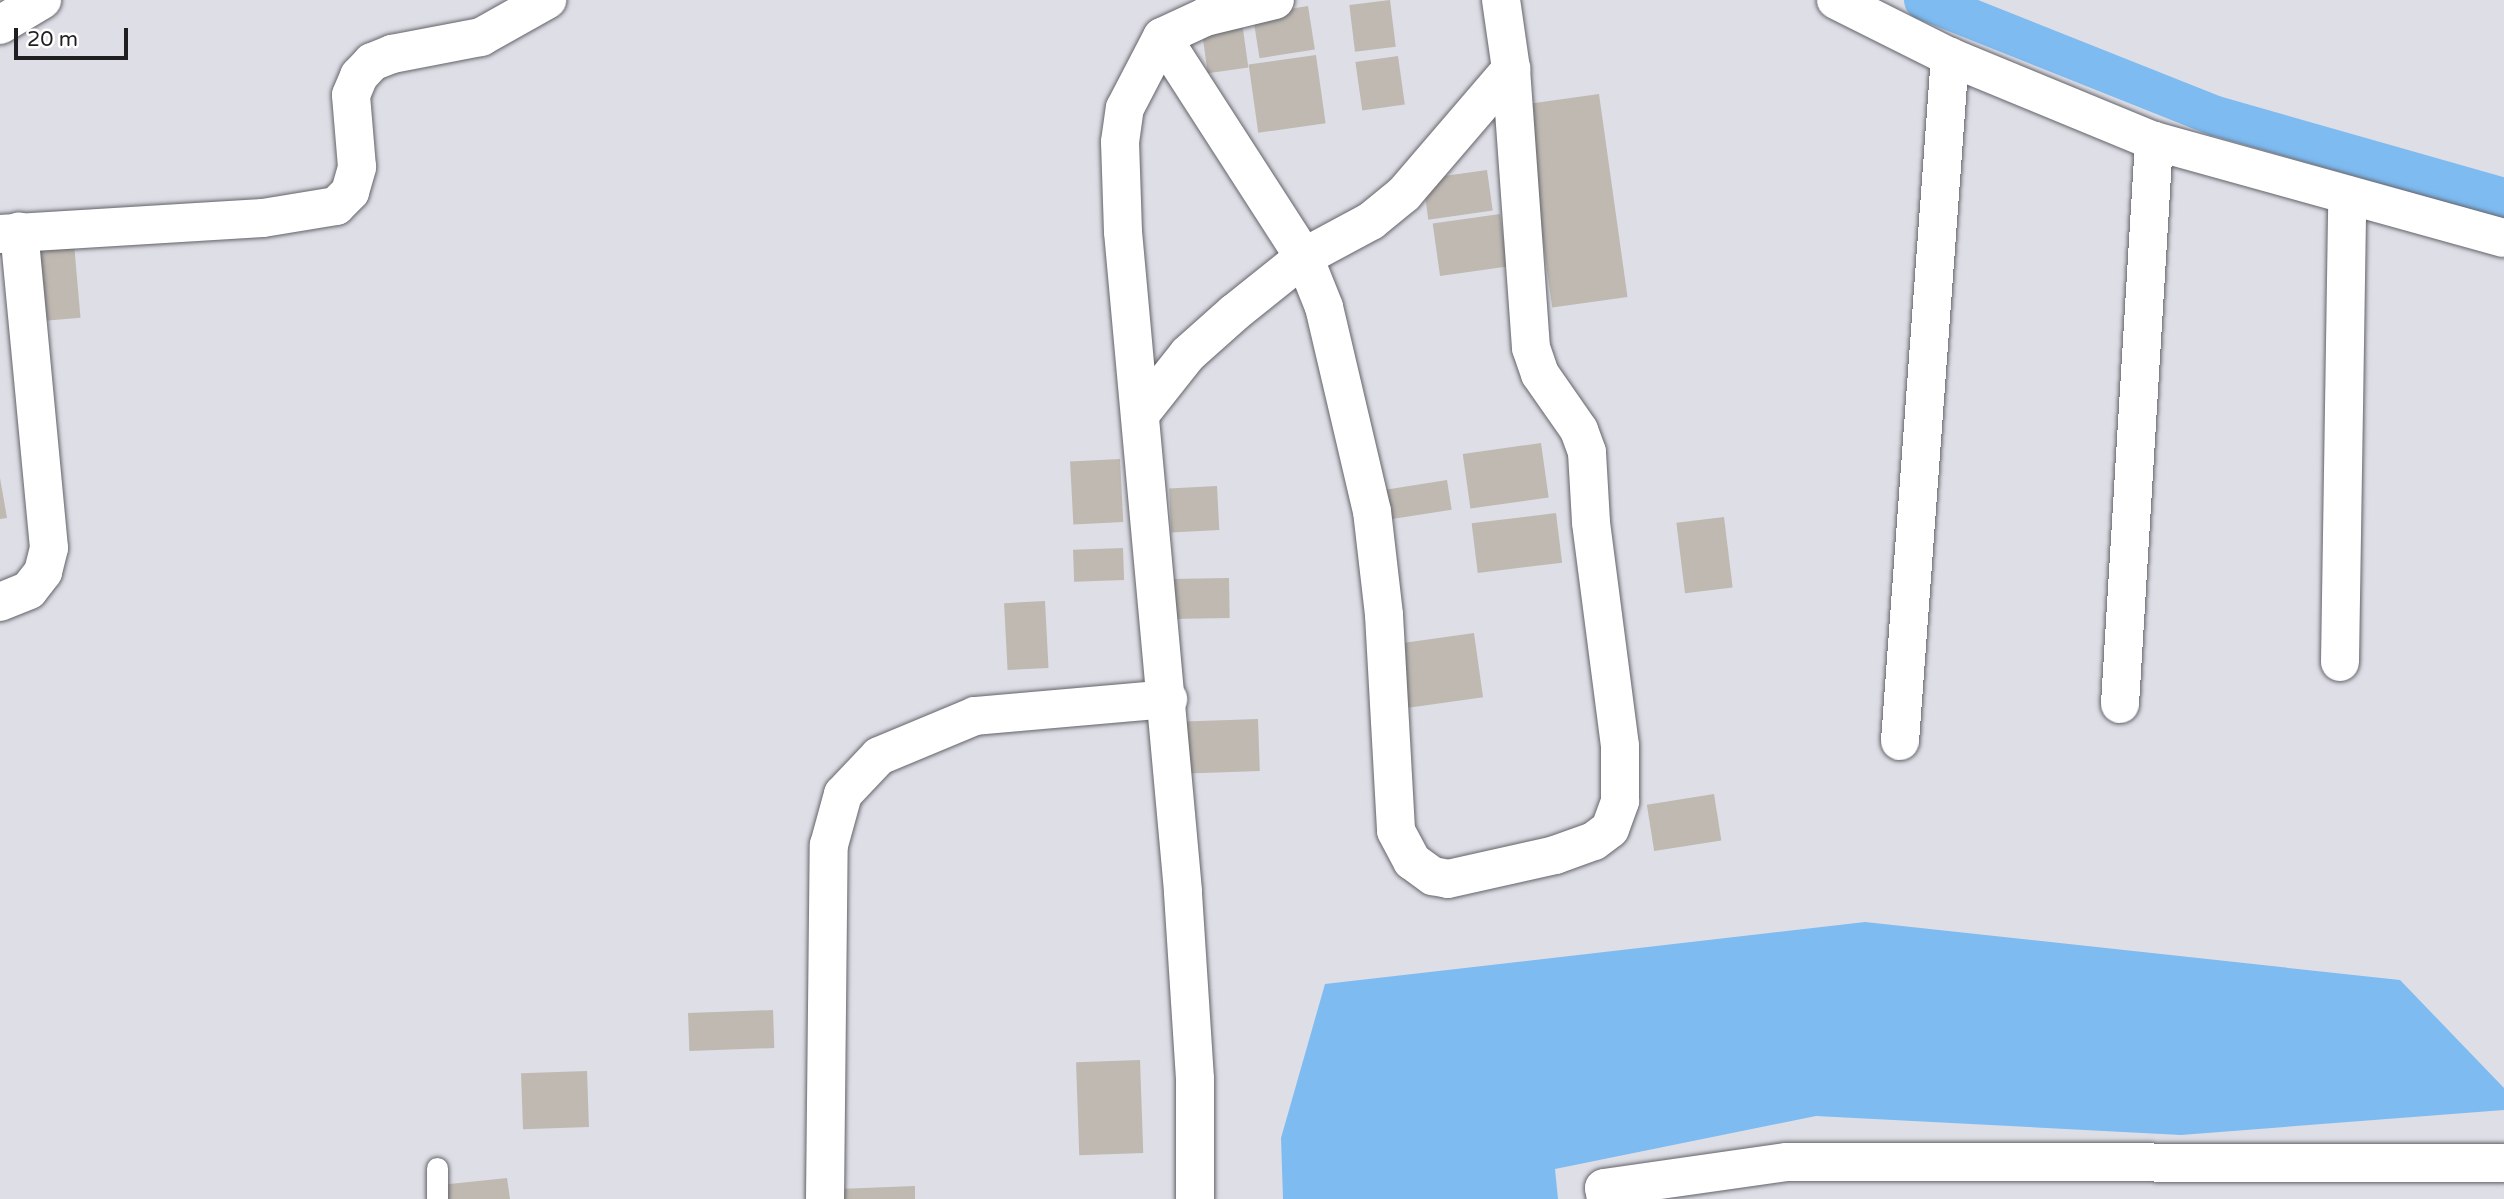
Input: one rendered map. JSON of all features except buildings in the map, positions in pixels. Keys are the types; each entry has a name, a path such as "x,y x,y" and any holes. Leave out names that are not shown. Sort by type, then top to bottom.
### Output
{"street":[{"path":"0,25 42,0"},
{"path":"0,602 29,590 43,572 49,548 10,232 263,218 337,206 350,192 357,167 351,95 372,62 393,54 481,37 547,0"},
{"path":"1195,1199 1195,1079 1168,699 1124,232 1120,142 1125,108 1162,37 1205,17 1275,0"},
{"path":"1162,37 1304,257 1324,307 1349,398 1372,511 1384,615 1396,831 1412,861 1433,876 1448,879 1555,855 1594,841 1610,829 1620,801 1620,746 1591,522 1587,452 1579,430 1540,374 1531,348 1511,69 1501,0"},
{"path":"1836,0 1950,57 2154,141 2504,238"},
{"path":"1900,741 1950,57"},
{"path":"1142,412 1188,354 1304,257 1371,221 1404,194 1511,69"},
{"path":"2120,704 2154,141"},
{"path":"2340,662 2347,194"},
{"path":"825,1199 829,845 843,794 879,756 975,716 1168,699"},
{"path":"1606,1199 1605,1188 1787,1162 2504,1163"}],"lane":[{"path":"437,1168 437,1199"}],"water":[{"path":"1865,922 2400,980 2504,1088 2504,1110 2181,1135 1816,1116 1555,1169 1558,1199 1283,1199 1281,1138 1325,984"}],"waterway":[{"path":"1924,0 2216,116 2504,198"}]}
